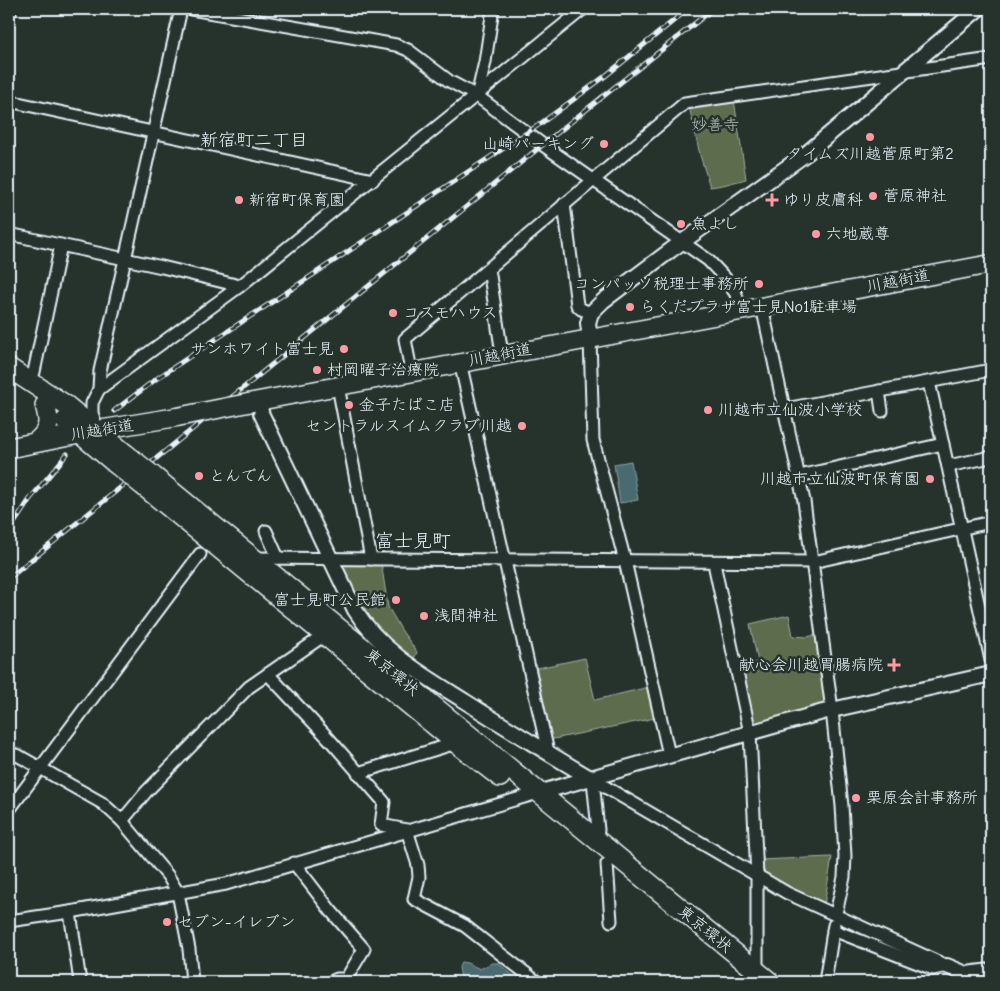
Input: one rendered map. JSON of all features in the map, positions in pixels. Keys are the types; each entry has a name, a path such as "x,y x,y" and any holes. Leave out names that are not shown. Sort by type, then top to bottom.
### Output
{"highway":[{"name":"東京環状","path":"9,368 67,406 90,432 456,743 596,839 760,979"},
{"name":"東京環状","path":"9,381 45,406 90,432"},
{"path":"36,442 45,435 48,428 45,406"},
{"name":"川越街道","path":"9,448 90,432"},
{"name":"東京環状","path":"146,480 252,558 532,795 607,864 760,979"}],"main road":[{"name":"川越街道","path":"90,432 991,264"}],"street":[{"path":"90,432 92,403 98,389 100,371 181,9"},
{"path":"191,9 396,45 408,50 449,81 477,96 594,181 708,260 725,278 736,294 740,310"},
{"path":"477,96 493,9"},
{"path":"98,389 240,286 583,9"},
{"path":"669,755 625,561 593,440 588,323 591,313 614,293 807,153 978,9"},
{"path":"411,371 405,339 688,102 991,59"},
{"path":"9,100 373,180"},
{"path":"564,204 577,305 580,309 591,313"},
{"path":"9,234 240,286"},
{"path":"30,381 34,372 61,245"},
{"path":"489,270 502,354"},
{"path":"762,306 799,476 813,562 832,710 845,856 844,877 837,910"},
{"path":"460,362 548,752"},
{"path":"785,409 991,370"},
{"path":"929,382 991,660"},
{"path":"338,386 371,559"},
{"path":"879,391 882,411"},
{"path":"256,401 355,610 370,633 420,673 592,779 757,876 810,904 966,974 991,971"},
{"path":"799,476 943,444"},
{"path":"948,466 991,457"},
{"path":"252,558 813,562 991,522"},
{"path":"266,531 278,558"},
{"path":"9,810 200,554"},
{"path":"715,562 716,576 750,733 760,979"},
{"path":"122,821 146,792 248,687 326,634"},
{"path":"268,674 330,740 384,802 380,825 407,830"},
{"path":"9,921 226,884 407,830 832,710 991,674"},
{"path":"358,773 456,743"},
{"path":"9,753 18,756 98,800 122,821 168,876 178,892 189,949 192,982"},
{"path":"592,779 598,830 596,839"},
{"path":"407,830 418,865 419,877 414,899 466,926 537,982"},
{"path":"294,863 331,911 364,949 346,979 337,979 331,982"},
{"path":"607,864 611,921"},
{"path":"70,912 80,982"},
{"path":"825,982 834,927 933,969 947,966"}],"green space":[{"name":"妙善寺","path":"734,100 746,179 710,187 700,155 689,106"},
{"path":"346,562 381,562 388,607 417,652 413,661 373,628 342,566"},
{"path":"789,615 793,636 807,637 815,635 824,700 821,707 753,726 740,666 758,662 750,624"},
{"path":"585,658 595,700 649,687 655,718 549,740 533,669"},
{"path":"832,857 824,905 759,872 759,860"}],"water":[{"path":"631,461 638,500 620,503 614,464"},
{"path":"461,962 480,969 492,963 498,963 521,982 462,982 459,968"}],"railway":[{"path":"114,411 156,379 540,124 604,77 688,9"},
{"path":"9,578 567,125 713,9"},
{"path":"9,531 30,499 67,454"}],"place":[{"name":"タイムズ川越菅原町第2","path":"870,137"},
{"name":"山崎パーキング","path":"604,144"},
{"name":"菅原神社","path":"873,196"},
{"name":"新宿町保育園","path":"239,200"},
{"name":"ゆり皮膚科","path":"772,200"},
{"name":"魚よし","path":"681,224"},
{"name":"六地蔵尊","path":"816,234"},
{"name":"コンパッソ税理士事務所","path":"759,284"},
{"name":"らくだプラザ富士見No1駐車場","path":"630,307"},
{"name":"コスモハウス","path":"393,313"},
{"name":"サンホワイト富士見","path":"344,349"},
{"name":"村岡曜子治療院","path":"317,370"},
{"name":"金子たばこ店","path":"349,405"},
{"name":"川越市立仙波小学校","path":"708,410"},
{"name":"セントラルスイムクラブ川越","path":"522,426"},
{"name":"とんでん","path":"199,476"},
{"name":"川越市立仙波町保育園","path":"930,479"},
{"name":"富士見町公民館","path":"396,600"},
{"name":"浅間神社","path":"424,616"},
{"name":"献心会川越胃腸病院","path":"894,665"},
{"name":"栗原会計事務所","path":"856,798"},
{"name":"セブン-イレブン","path":"167,922"}],"district":[{"name":"新宿町二丁目","path":"254,140"},
{"name":"富士見町","path":"413,541"}]}
